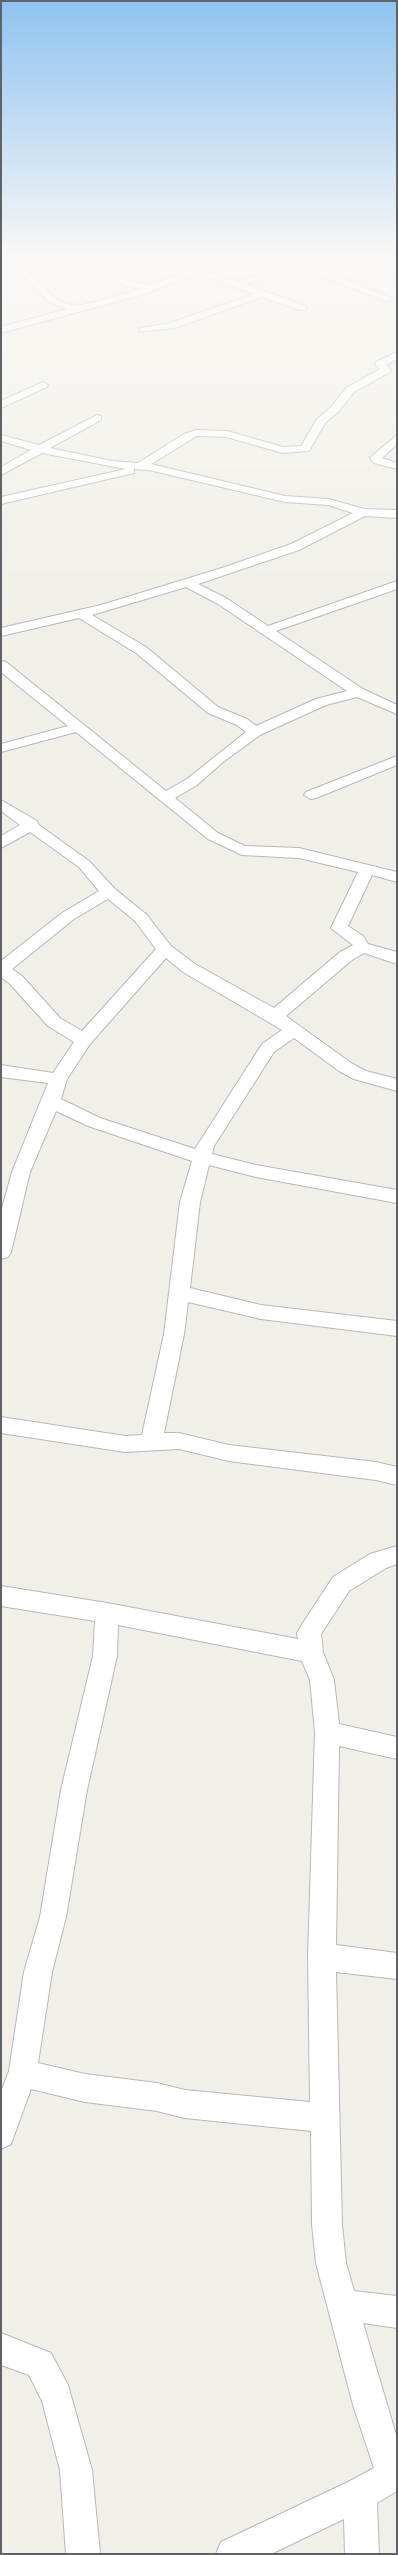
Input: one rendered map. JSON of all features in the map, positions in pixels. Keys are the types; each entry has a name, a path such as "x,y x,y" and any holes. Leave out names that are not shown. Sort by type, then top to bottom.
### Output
{"street":[{"path":"1,501 145,466 188,436 196,433 218,433 242,437 283,450 305,449 321,421 335,409 350,390 373,377"},
{"path":"1,405 43,385"},
{"path":"1,472 97,418"},
{"path":"1,438 40,449 112,464 145,466 285,499 320,500 363,512 397,514"},
{"path":"397,438 376,458 378,461 397,466"},
{"path":"1,632 80,613 187,583 296,547 363,512"},
{"path":"187,583 222,600 358,692 397,710"},
{"path":"268,630 397,585"},
{"path":"80,613 141,650 213,710 242,722 255,732"},
{"path":"1,665 125,763 140,779 213,836 242,850 299,853 346,863 366,871 397,877"},
{"path":"165,797 192,782 218,759 255,732 321,702 358,692"},
{"path":"1,748 79,727"},
{"path":"312,796 397,760"},
{"path":"1,804 32,824 84,864 109,892 141,918 165,949 189,968 275,1016 353,1071 397,1085"},
{"path":"1,843 32,824"},
{"path":"366,871 339,928 357,939 362,946 397,959"},
{"path":"84,1040 54,1022 16,980 2,971 14,958 63,919 109,892"},
{"path":"275,1016 346,956 362,946"},
{"path":"2,1246 22,1172 51,1102 58,1079 84,1040 165,949"},
{"path":"151,1442 174,1334 190,1202 204,1158 205,1146 268,1048 293,1030"},
{"path":"1,1071 58,1079"},
{"path":"51,1102 94,1122 204,1158 256,1171 397,1198"},
{"path":"180,1293 261,1312 397,1329"},
{"path":"1,1425 125,1444 179,1441 229,1453 376,1471 397,1476"},
{"path":"232,2554 360,2494 395,2474 369,2405 331,2263 327,2225 322,1957 327,1732 322,1680 311,1652 309,1633 341,1584 378,1561 397,1555"},
{"path":"1,1596 107,1613 311,1652"},
{"path":"1,2134 23,2071 38,1972 54,1917 66,1849 68,1819 105,1656 107,1613"},
{"path":"327,1732 397,1748"},
{"path":"322,1957 397,1966"},
{"path":"23,2071 42,2079 77,2086 157,2097 186,2104 325,2118"},
{"path":"342,2305 397,2312"},
{"path":"1,2349 13,2352 40,2364 57,2396 76,2470 83,2554"},
{"path":"360,2494 362,2554"}]}
